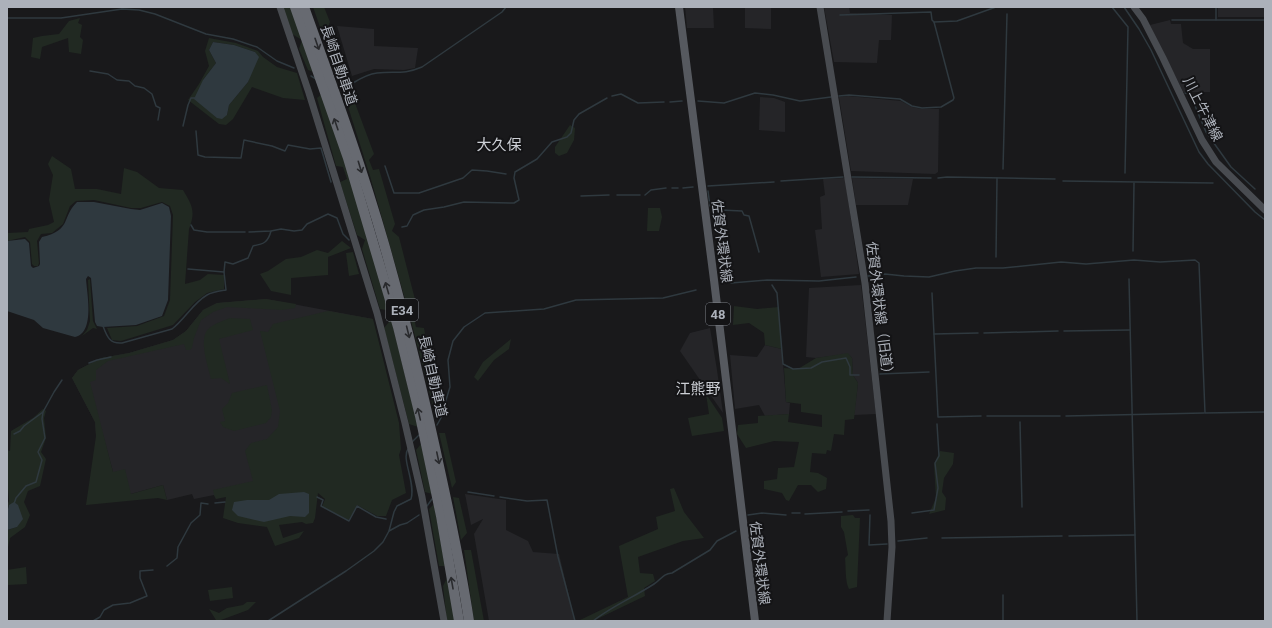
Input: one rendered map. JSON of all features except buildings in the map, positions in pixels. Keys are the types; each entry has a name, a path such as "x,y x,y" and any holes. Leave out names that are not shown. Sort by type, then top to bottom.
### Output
{"highway":[{"name":"長崎自動車道","path":"295,7 348,158 398,327 420,416 441,516 459,621"},
{"name":"長崎自動車道","path":"304,7 356,155 384,242 428,414 469,621"}],"main road":[{"name":"佐賀外環状線","path":"679,7 755,621"}],"street":[{"path":"280,7 309,93 377,313 422,497 444,621"},
{"name":"佐賀外環状線（旧道）","path":"820,7 865,283 891,521 892,547 887,621"},
{"name":"川上牛津線","path":"1134,7 1143,20 1160,52 1202,140 1216,162 1265,210"}],"shaded area":[{"path":"283,7 292,7 316,73 308,70 299,49 302,40 292,34"},
{"path":"313,7 324,7 330,22 326,31 334,35 345,69 337,75"},
{"path":"685,7 713,7 714,28 687,28"},
{"path":"745,7 771,7 771,29 745,28"},
{"path":"824,7 849,7 850,13 892,15 891,40 879,40 877,63 834,62"},
{"path":"1218,7 1265,7 1265,17 1218,17"},
{"path":"80,18 78,23 82,25 80,37 83,40 81,54 69,52 68,38 42,47 40,59 31,57 33,38 59,34 69,21"},
{"path":"1170,20 1171,24 1181,24 1183,43 1193,49 1210,49 1210,92 1183,92 1150,25"},
{"path":"337,26 374,29 374,46 418,48 415,68 404,70 374,69 352,76"},
{"path":"209,38 236,43 258,51 263,57 277,67 297,73 305,100 283,98 252,87 233,119 226,125 219,124 188,100 209,66 205,51","holes":["213,42 234,45 255,52 248,82 229,105 227,115 203,80 216,63 209,50"]},
{"path":"213,42 234,45 255,52 259,57 248,82 229,105 227,115 222,119 217,118 194,99 203,80 216,63 209,50"},
{"path":"322,94 352,183 389,311 418,427 409,424 384,328 389,322 386,310 380,309 362,249 365,240 357,235 340,182 347,179 343,167 336,166 317,98"},
{"path":"344,94 352,95 374,154 369,160 373,170 379,169 395,224 392,231 399,237 418,311 413,314 416,327 424,328 440,412 436,418 409,313 370,176"},
{"path":"848,96 901,101 912,107 922,109 939,109 938,172 935,174 851,171 839,97"},
{"path":"760,97 774,98 785,102 785,132 759,130"},
{"path":"570,125 575,128 574,140 567,153 559,156 555,153 555,147"},
{"path":"52,156 71,169 75,189 97,189 121,194 124,168 137,172 159,188 183,190 191,204 193,213 189,229 185,284 200,280 208,274 224,275 224,289 207,293 195,302 173,325 121,341 112,340 107,328 137,326 164,316 170,300 173,215 170,206 162,202 141,208 131,208 94,200 76,201 70,206 63,224 52,233 41,234 37,241 39,263 38,266 34,266 32,264 30,242 25,237 7,241 7,233 28,232 29,229 48,225 54,222 49,200 53,175 48,164"},
{"path":"845,178 859,274 821,277 815,230 822,229 820,197 825,195 823,179"},
{"path":"852,178 913,179 908,205 856,205"},
{"path":"77,202 94,202 140,210 162,203 169,207 171,216 168,300 162,316 136,325 97,326 95,322 91,278 88,276 86,279 88,321 81,334 75,337 43,328 34,320 7,311 7,241 25,239 29,243 31,266 33,268 39,266 39,242 42,237 58,231 62,227 72,208"},
{"path":"648,208 660,208 662,217 659,231 647,231"},
{"path":"342,241 351,248 328,257 328,275 291,278 291,295 271,291 260,274 268,271 286,259 301,257 317,250 328,253"},
{"path":"353,252 359,274 349,276 346,253"},
{"path":"90,279 93,321 97,329 93,328 82,336 87,330 90,321 88,280"},
{"path":"861,285 876,414 854,415 858,383 853,375 852,358 848,354 816,358 806,357 809,288"},
{"path":"266,299 373,319 340,441 216,499 214,495 194,499 192,494 167,500 163,485 131,494 113,472 103,435 96,435 95,422 72,378 78,370 101,358 129,353 173,340 186,331 203,310 217,303"},
{"path":"266,299 296,304 295,308 282,310 227,307 213,312 201,320 190,350 186,350 184,344 108,361 96,370 96,380 90,382 113,472 125,469 131,494 163,485 167,500 158,498 86,505 96,436 95,422 72,378 78,370 101,358 129,353 173,340 186,331 203,310 217,303"},
{"path":"734,306 757,309 779,307 782,349 765,345 764,333 749,323 733,325"},
{"path":"328,311 373,319 399,423 401,449 399,455 406,493 392,500 386,516 377,516 357,505 349,520 322,507 325,499 318,493 313,523 306,524 302,522 279,525 283,538 304,531 299,538 275,546 267,527 238,523 223,518 226,497 216,499 213,490 253,481 245,451 251,443 267,439 278,427 280,411 260,331 268,332 273,324"},
{"path":"230,318 250,319 253,330 219,339 230,384 221,378 211,379 204,349 204,337 210,327"},
{"path":"710,328 723,413 680,351 690,333"},
{"path":"511,339 509,349 494,360 478,381 474,377 483,362"},
{"path":"765,345 782,349 786,402 790,403 789,414 765,416 759,405 735,409 730,355 757,357"},
{"path":"848,353 852,358 853,375 858,383 854,419 845,420 844,435 834,434 831,451 827,450 826,454 812,453 810,472 818,473 827,478 826,489 818,492 811,485 798,485 789,501 786,500 782,493 764,489 764,481 777,479 778,468 794,467 799,442 774,441 746,448 737,434 738,425 758,423 758,416 789,414 788,422 822,427 822,415 801,412 801,404 786,402 784,368 798,369 816,358"},
{"path":"267,385 272,410 271,417 266,423 234,431 223,427 220,422 225,421 222,409 228,403 232,393"},
{"path":"706,394 722,418 724,431 692,436 688,418 709,414"},
{"path":"43,409 46,411 44,418 46,438 41,452 46,459 40,486 28,491 24,502 30,515 25,527 10,538 7,552 7,530 17,527 9,505 7,513 7,505 9,501 7,450 10,451 11,431 33,418"},
{"path":"439,433 445,433 456,482 452,488"},
{"path":"421,444 432,494 425,492 416,450"},
{"path":"940,451 954,453 953,464 944,478 942,492 946,498 945,510 929,514 936,498 934,464"},
{"path":"674,488 684,512 704,538 683,541 638,557 640,573 653,574 655,581 644,588 645,596 593,621 578,621 628,597 619,546 658,529 656,517 675,511 670,489"},
{"path":"304,492 309,494 309,513 305,517 290,516 264,522 238,516 232,510 234,502 247,500 269,500 279,494"},
{"path":"465,494 506,500 506,530 528,541 533,552 559,554 575,621 489,621 474,534 483,519 471,525"},
{"path":"453,497 459,498 467,533 461,540"},
{"path":"14,502 18,505 23,519 17,527 7,530 7,513 9,505"},
{"path":"434,504 445,566 439,566 429,509"},
{"path":"853,515 855,518 860,518 857,587 849,589 846,578 845,558 848,555 844,532 841,527 841,516"},
{"path":"464,550 471,550 484,621 474,621"},
{"path":"26,567 27,584 8,585 7,601 7,570"},
{"path":"448,576 455,621 447,621 443,586"},
{"path":"232,587 233,598 210,601 208,590"},
{"path":"247,602 256,602 248,610 221,620 216,620 209,609 219,613 227,608 243,605"}],"waterway":[{"path":"353,83 365,76 384,72 404,72 422,67 502,12 506,7"},
{"path":"839,96 849,95 900,99 912,106 922,108 941,107 954,98 934,22 957,21 996,7"},
{"path":"1112,7 1128,27 1125,173"},
{"path":"1124,7 1151,50 1199,152 1208,164 1255,212 1265,220"},
{"path":"1216,7 1216,20"},
{"path":"7,18 61,18 122,9 139,10 155,14 206,34 233,39 257,47 277,61 294,68"},
{"path":"840,15 931,12 932,20 934,22"},
{"path":"1003,169 1007,14"},
{"path":"1172,20 1265,20"},
{"path":"90,71 108,74 117,80 129,81 135,86 144,88 152,94 156,106 160,108 158,120"},
{"path":"311,76 316,79"},
{"path":"340,84 347,84"},
{"path":"698,101 724,103 755,93 800,101 831,97"},
{"path":"1185,93 1190,94 1206,132 1231,167 1255,189"},
{"path":"612,96 621,94 638,103 664,102"},
{"path":"183,126 188,105 191,98 195,98"},
{"path":"402,227 407,226 413,215 424,210 464,202 514,203 519,200 514,178 515,172 537,159 552,142 567,137 571,133 574,120 579,114 607,98"},
{"path":"670,102 682,101"},
{"path":"196,131 198,155 205,157 241,158 244,140 272,146 285,151 288,145 310,149 321,148 331,182"},
{"path":"385,166 394,193 419,193 463,178 472,170 506,174"},
{"path":"781,181 843,177"},
{"path":"852,177 931,178"},
{"path":"938,178 1055,179"},
{"path":"996,257 997,178"},
{"path":"1063,181 1213,183"},
{"path":"708,186 774,182"},
{"path":"1133,251 1134,183"},
{"path":"683,188 693,187"},
{"path":"645,195 651,190 666,188"},
{"path":"672,188 678,188"},
{"path":"708,191 710,206 716,206 721,210 742,211 744,215 749,216 759,252"},
{"path":"581,196 609,195"},
{"path":"617,195 640,195"},
{"path":"249,232 281,229 294,231 302,230 307,224 328,214 337,218 343,234 349,240"},
{"path":"191,225 194,230 207,232 245,232"},
{"path":"103,326 110,339 118,343 172,329 202,298 211,293 226,290 224,272 225,262 233,264 248,258 253,246 265,242 271,231"},
{"path":"868,276 885,274 929,277 976,268 1003,268 1061,262 1086,264 1134,260 1160,262 1195,260 1199,263 1205,413 1265,412"},
{"path":"188,269 224,272"},
{"path":"731,283 767,280 819,281 856,277"},
{"path":"1129,279 1137,621"},
{"path":"772,285 777,293 783,364 793,369 811,368 822,362 846,358 850,367 850,375 859,375"},
{"path":"437,425 446,409 446,400 450,387 448,360 453,341 464,327 485,313 544,309 576,300 663,298 696,290"},
{"path":"932,293 938,417 981,416"},
{"path":"1064,331 1130,330"},
{"path":"984,333 1058,331"},
{"path":"934,334 978,333"},
{"path":"89,363 111,357"},
{"path":"880,374 929,372"},
{"path":"14,504 16,498 26,486 36,482 42,460 38,452 45,438 42,419 43,412 62,380"},
{"path":"14,434 20,431 24,426 43,412"},
{"path":"1066,416 1204,413"},
{"path":"987,416 1060,416"},
{"path":"1020,422 1022,507"},
{"path":"912,513 934,510 938,488 935,463 939,456 937,424"},
{"path":"412,442 419,435"},
{"path":"268,621 346,571 374,551 383,542 389,531 397,506 411,499 412,486 406,459 408,449"},
{"path":"468,492 494,496"},
{"path":"317,497 323,500 321,506 349,521 357,506 376,517 386,519"},
{"path":"500,497 527,501 547,500 558,557 575,621"},
{"path":"427,506 432,499"},
{"path":"215,503 225,502"},
{"path":"167,566 177,558 178,547 191,523 200,515 201,503 208,504"},
{"path":"848,511 869,510"},
{"path":"805,514 842,512"},
{"path":"748,515 762,513 786,515"},
{"path":"792,513 800,513"},
{"path":"389,531 407,523 419,515"},
{"path":"870,515 869,545 887,544"},
{"path":"593,621 654,584 664,576 672,573 710,550 717,541 736,531"},
{"path":"1069,536 1135,535"},
{"path":"942,538 1062,536"},
{"path":"898,541 927,538"},
{"path":"93,621 100,617 104,610 113,605 130,603 147,596 140,578 140,571 153,570"},
{"path":"1003,595 1003,621"}],"district":[{"name":"大久保","path":"499,145"},
{"name":"江熊野","path":"698,389"}]}
